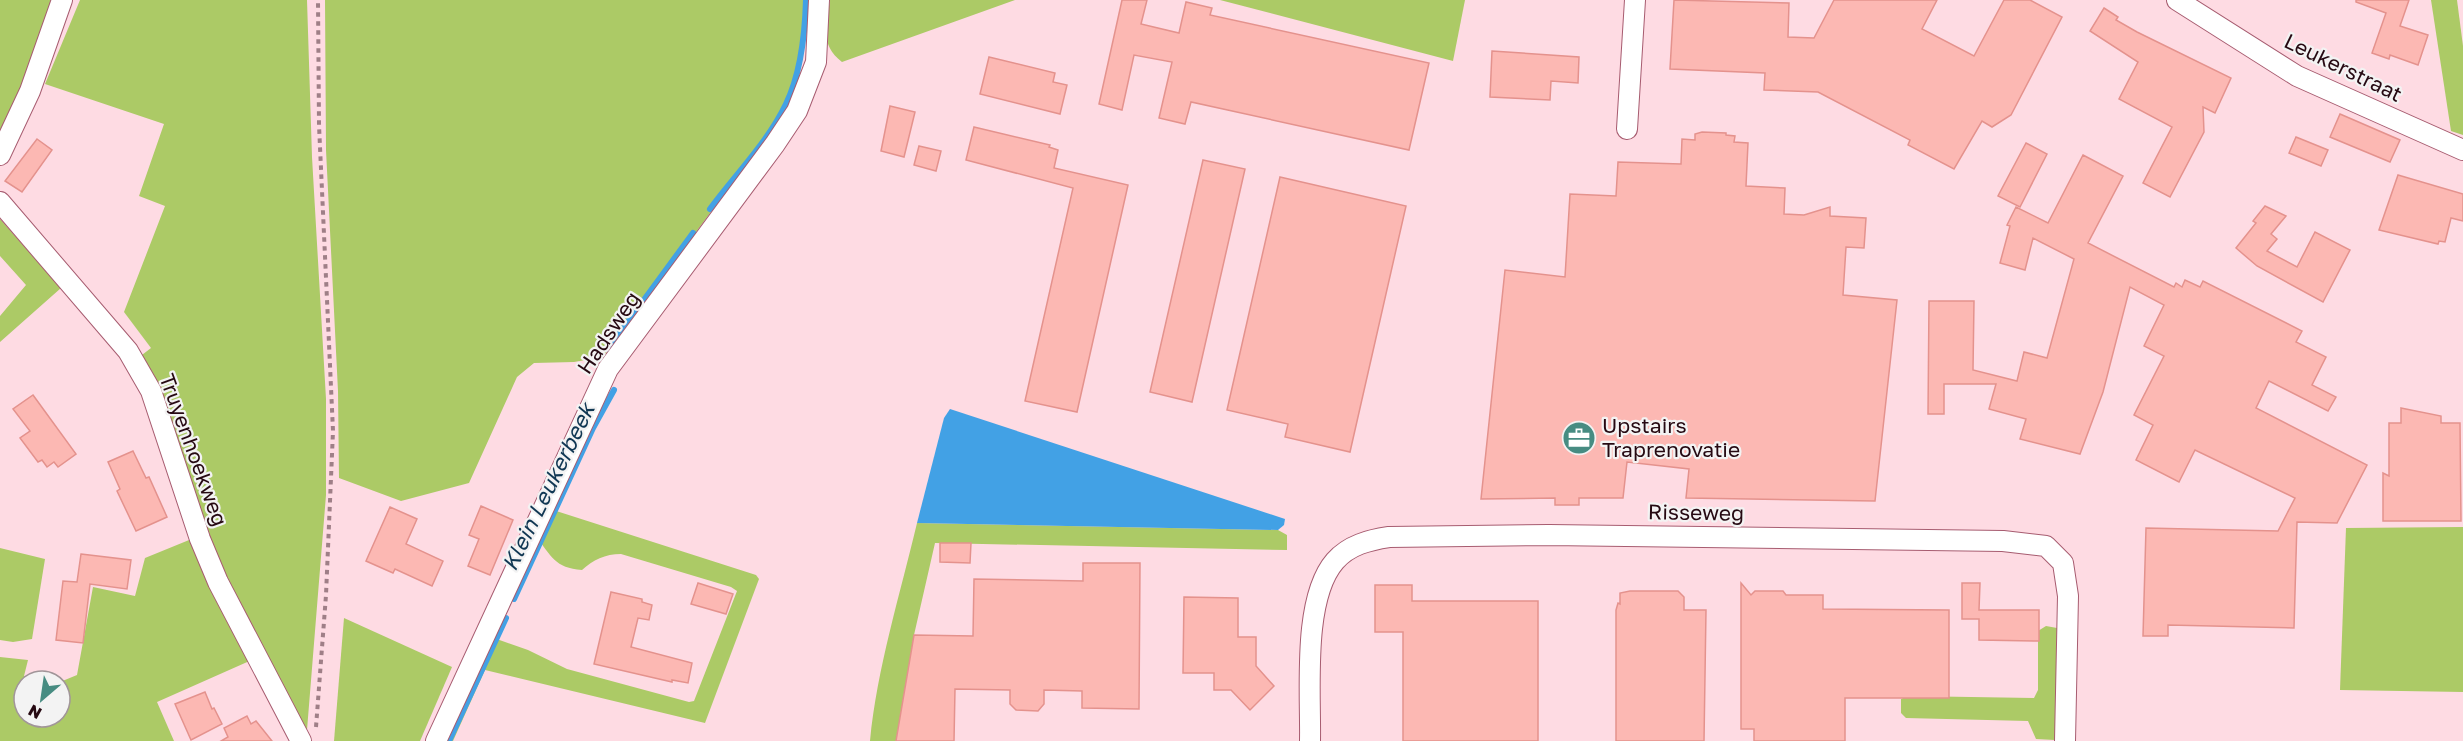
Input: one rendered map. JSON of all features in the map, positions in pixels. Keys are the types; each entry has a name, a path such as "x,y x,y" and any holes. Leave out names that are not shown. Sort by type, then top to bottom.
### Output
{"street":[{"path":"0,155 30,91 63,0"},
{"name":"Hadsweg","path":"436,741 608,369 775,144 796,111 816,62 819,0"},
{"path":"1627,129 1635,0"},
{"name":"Leukerstraat","path":"2177,0 2297,76 2463,150"},
{"name":"Truyenhoekweg","path":"0,202 128,351 151,392 200,539 218,582 308,737"},
{"name":"Risseweg","path":"1310,741 1312,623 1318,592 1335,560 1363,542 1389,537 1549,535 2003,541 2046,546 2062,563 2068,596 2066,741"}],"path":[{"path":"308,737 326,595 333,432 319,125 318,0"}],"green space":[{"path":"0,0 57,0 13,111 0,135"},
{"path":"80,0 307,0 312,157 326,399 326,495 307,730 238,603 201,526 138,358 151,348 124,312 165,206 139,196 164,124 45,84"},
{"path":"325,0 807,0 799,76 789,107 603,357 574,362 534,363 517,377 469,483 401,501 339,478 338,391 326,150"},
{"path":"830,0 1015,0 842,62 827,41 826,26"},
{"path":"1220,0 1465,0 1453,61"},
{"path":"2431,0 2457,0 2463,46 2463,135 2451,131"},
{"path":"0,219 61,288 0,342 0,316 26,285 0,256"},
{"path":"550,509 756,575 759,579 705,723 485,670 453,741 444,741 491,637 528,650 567,669 689,702 694,701 737,591 731,587 621,554 600,558 582,570 566,567 554,560 536,536"},
{"path":"917,523 1278,530 1287,535 1287,550 935,543 914,635 896,741 870,741 883,659"},
{"path":"2463,527 2463,692 2340,690 2346,528"},
{"path":"194,538 254,659 157,702 174,741 0,741 0,657 28,660 26,669 12,669 12,729 72,729 72,677 77,675 93,587 135,596 145,558"},
{"path":"0,548 45,559 32,639 13,642 0,640"},
{"path":"344,618 452,667 420,741 334,741"},
{"path":"2046,626 2057,628 2055,740 2036,739 2028,721 1906,718 1901,713 1901,699 1908,696 2034,698 2038,690 2038,631"}],"water":[{"path":"950,409 1285,519 1284,525 1278,530 917,523 944,418"}],"building":[{"path":"1122,0 1147,0 1141,24 1179,33 1186,2 1212,8 1210,15 1429,63 1409,150 1191,102 1185,124 1159,118 1172,62 1134,55 1122,110 1099,104"},
{"path":"1674,0 1789,3 1788,37 1814,38 1834,0 1937,0 1922,29 1974,56 2004,0 2030,0 2062,17 2011,115 1992,127 1982,121 1954,169 1908,145 1910,140 1818,92 1764,90 1765,73 1670,69"},
{"path":"2356,0 2409,0 2400,26 2428,35 2418,65 2390,55 2389,59 2372,53 2386,13 2356,2"},
{"path":"2104,8 2118,17 2116,20 2137,32 2231,78 2215,113 2203,107 2204,132 2170,197 2143,183 2172,127 2119,99 2138,62 2090,31"},
{"path":"1492,51 1579,57 1578,83 1551,81 1550,100 1490,97"},
{"path":"989,57 1055,73 1053,82 1067,85 1060,114 980,94"},
{"path":"890,106 915,112 904,157 881,151"},
{"path":"2340,114 2400,140 2390,162 2330,137"},
{"path":"974,127 1050,145 1049,147 1058,150 1054,168 1128,185 1077,412 1025,401 1073,188 966,160"},
{"path":"1726,133 1726,135 1735,136 1734,142 1748,143 1746,186 1785,188 1784,214 1804,215 1830,207 1830,216 1866,218 1864,248 1846,247 1843,295 1897,300 1875,501 1686,498 1689,469 1627,462 1623,498 1579,498 1579,505 1555,505 1555,498 1481,499 1505,270 1565,277 1570,194 1616,196 1618,162 1681,164 1682,139 1695,140 1695,134"},
{"path":"2296,137 2328,150 2321,166 2289,153"},
{"path":"37,139 52,150 22,192 5,181"},
{"path":"2026,143 2047,154 2020,207 1998,196"},
{"path":"919,146 941,151 936,171 914,165"},
{"path":"2083,155 2123,176 2088,243 2174,287 2176,283 2182,287 2185,280 2200,287 2203,281 2302,331 2296,342 2326,357 2312,385 2336,397 2328,411 2269,381 2256,408 2367,465 2337,523 2297,522 2294,628 2168,625 2168,636 2143,636 2146,528 2278,531 2295,498 2195,450 2179,482 2136,460 2153,425 2134,415 2164,356 2144,346 2164,305 2130,287 2103,392 2080,454 2020,439 2026,419 1989,409 1996,384 1944,384 1944,414 1928,414 1929,301 1974,301 1973,370 2017,381 2024,352 2047,358 2074,259 2033,238 2025,270 2000,263 2010,226 2007,225 2016,207 2048,223"},
{"path":"1203,160 1245,169 1192,402 1150,392"},
{"path":"2398,175 2463,194 2463,221 2451,218 2445,242 2439,241 2438,244 2379,230"},
{"path":"1280,177 1406,206 1350,452 1285,437 1288,424 1227,410"},
{"path":"2265,206 2286,216 2271,234 2277,239 2267,251 2297,267 2315,232 2350,250 2323,302 2257,266 2236,248 2256,223 2253,221"},
{"path":"33,395 76,454 58,467 54,462 47,467 42,460 38,462 20,438 30,431 13,409"},
{"path":"2401,408 2441,416 2441,423 2460,423 2461,521 2383,521 2383,473 2389,476 2389,423 2401,423"},
{"path":"133,451 146,478 149,477 167,517 136,531 117,491 120,489 108,462"},
{"path":"481,506 513,520 490,575 468,566 479,539 469,535"},
{"path":"390,507 417,519 406,544 443,561 432,586 395,569 393,573 366,561"},
{"path":"940,543 971,543 970,563 940,562"},
{"path":"81,554 131,560 127,589 90,584 83,643 56,640 63,581 77,582"},
{"path":"1083,563 1140,563 1139,709 1082,708 1082,691 1044,690 1044,704 1038,711 1016,710 1010,704 1010,690 955,689 954,741 896,741 914,635 973,636 974,579 1083,581"},
{"path":"698,583 733,594 726,614 691,604"},
{"path":"1741,583 1751,595 1755,591 1783,591 1786,595 1823,595 1823,609 1949,610 1949,698 1845,698 1845,741 1754,741 1754,729 1741,729"},
{"path":"1962,583 1980,583 1979,610 2039,610 2039,641 1979,640 1979,619 1962,619"},
{"path":"1375,585 1412,585 1412,601 1538,601 1538,741 1403,741 1403,632 1375,632"},
{"path":"1678,591 1684,597 1684,610 1706,610 1704,741 1616,741 1616,610 1618,603 1620,604 1620,593"},
{"path":"611,592 642,599 642,602 652,605 649,620 638,618 631,647 692,663 688,683 672,680 672,682 594,664"},
{"path":"1184,597 1238,598 1238,637 1256,637 1256,666 1274,686 1250,710 1231,690 1214,690 1214,673 1183,673"},
{"path":"205,692 222,724 191,740 175,704"},
{"path":"247,716 251,724 256,721 272,741 221,741 228,737 224,728"}],"waterway":[{"name":"Klein Leukerbeek","path":"710,209 761,145 786,104 801,53 806,0"},
{"name":"Klein Leukerbeek","path":"608,349 693,233"},
{"name":"Klein Leukerbeek","path":"514,599 593,428 614,390"},
{"name":"Klein Leukerbeek","path":"449,741 506,618"}],"place":[{"name":"Upstairs Traprenovatie","path":"1579,438"}]}
